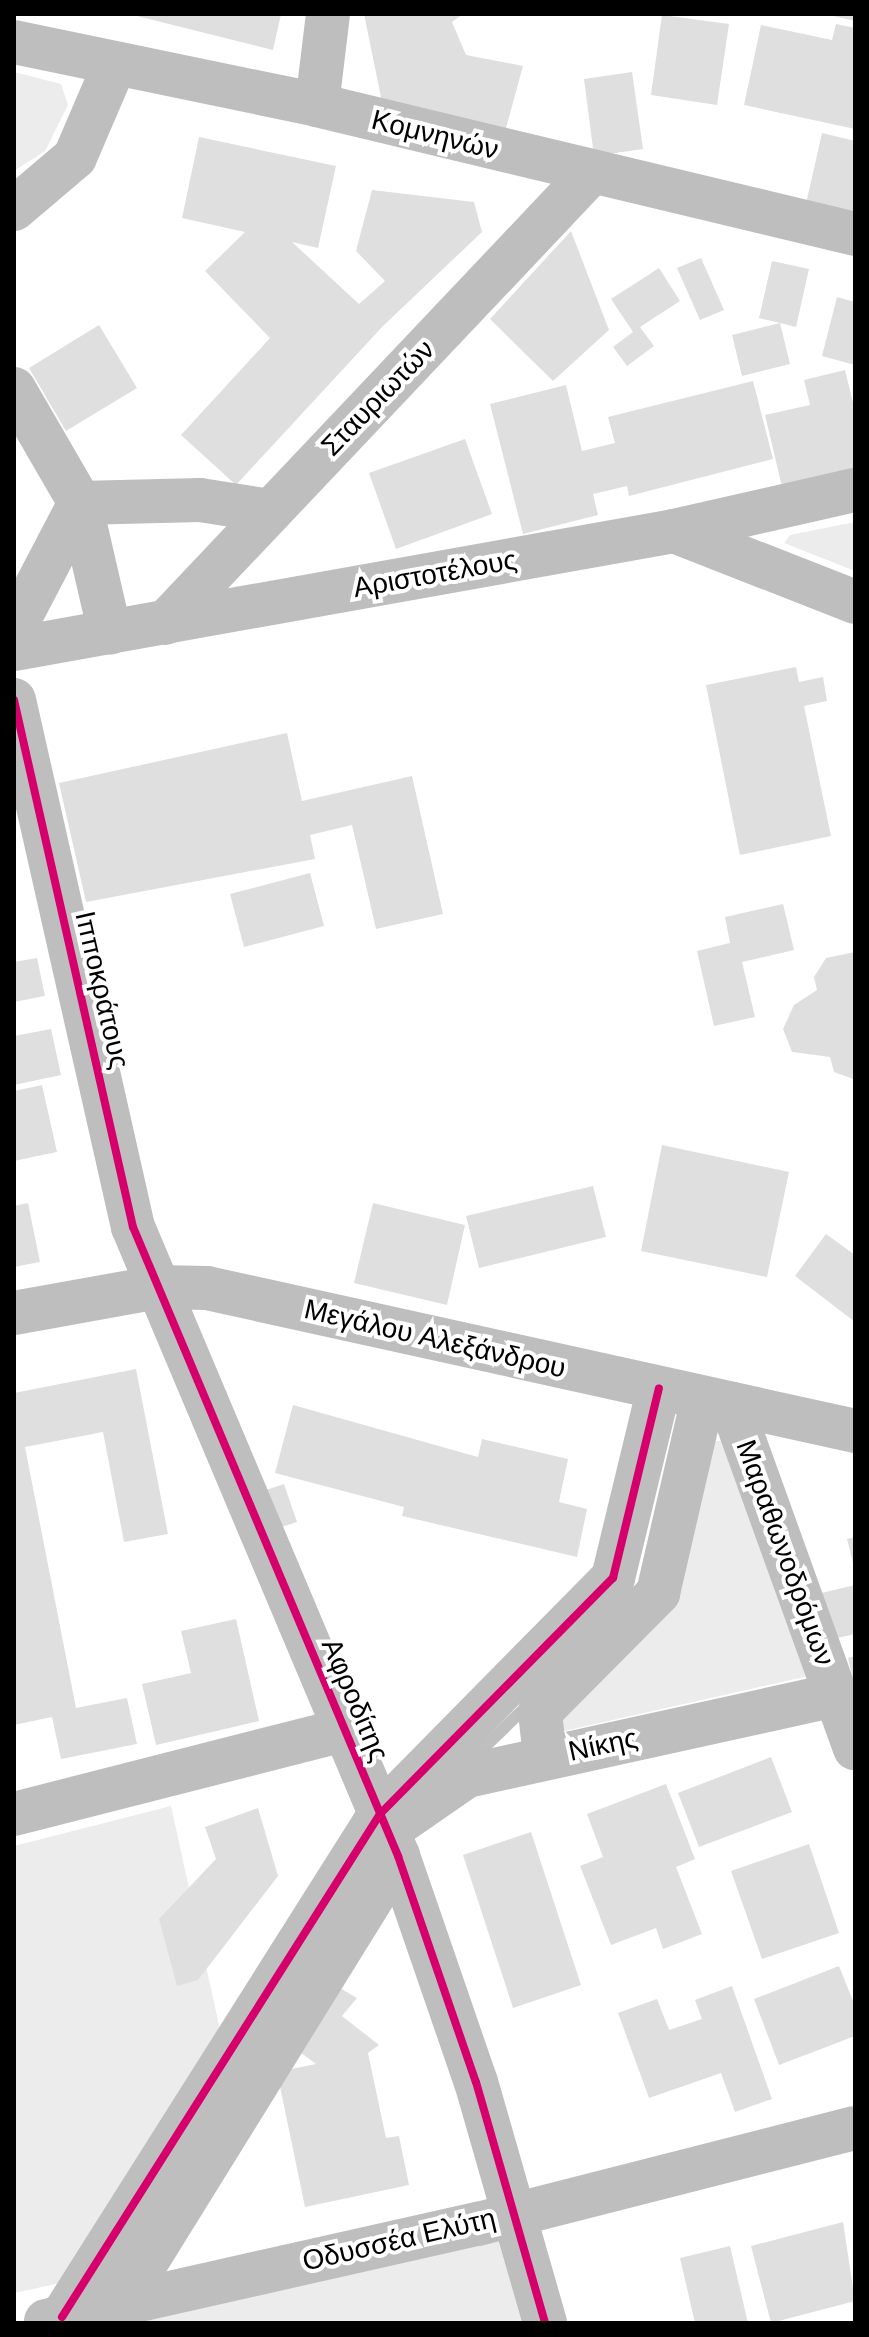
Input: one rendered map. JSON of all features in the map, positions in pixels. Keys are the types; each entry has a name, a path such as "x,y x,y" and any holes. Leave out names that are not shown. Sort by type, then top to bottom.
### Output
{"street":[{"path":"317,105 328,14"},
{"name":"Κομνηνών","path":"14,42 114,66 317,105 855,234"},
{"path":"14,209 75,157 114,66"},
{"name":"Σταυριωτών","path":"165,623 591,173"},
{"path":"14,389 80,503 110,633"},
{"name":"Αριστοτέλους","path":"14,649 674,531 855,490"},
{"path":"80,503 200,500 270,511"},
{"path":"14,629 80,503"},
{"path":"674,531 855,602"},
{"name":"Ιπποκράτους","path":"14,700 133,1227 158,1287"},
{"name":"Μεγάλου Αλεξάνδρου","path":"14,1313 158,1287 207,1288 855,1431"},
{"name":"Αφροδίτης","path":"158,1287 389,1835 514,2214 545,2323"},
{"path":"49,2320 389,1835 608,1586 659,1388"},
{"path":"545,1757 540,1712 658,1593 717,1401"},
{"name":"Μαραθωνοδρόμων","path":"717,1401 855,1748"},
{"name":"Νίκης","path":"389,1835 467,1776 836,1695"},
{"path":"14,1814 343,1730"},
{"path":"121,2303 389,1835"},
{"name":"Οδυσσέα Ελύτη","path":"49,2320 121,2303 179,2307 514,2214 855,2128"}],"shaded area":[{"path":"14,72 61,84 68,105 45,151 14,171"},
{"path":"855,522 855,571 784,543 790,535"},
{"path":"727,1440 813,1675 564,1731 563,1716 672,1605 710,1442"},
{"path":"171,1806 220,2030 70,2281 14,2293 14,1846"},
{"path":"502,2235 524,2323 133,2323"}],"building":[{"path":"129,14 281,14 273,50"},
{"path":"364,14 463,14 452,22 466,55 523,66 503,139 384,112"},
{"path":"829,14 855,14 855,21 829,15"},
{"path":"662,15 729,24 717,105 651,95"},
{"path":"836,24 855,28 855,129 744,105 761,25 832,40"},
{"path":"632,72 643,149 594,156 584,79"},
{"path":"822,133 855,141 855,227 803,217"},
{"path":"199,137 336,166 318,248 292,242 359,304 385,281 356,251 372,190 474,202 482,232 383,326 236,485 181,435 270,338 205,271 245,232 182,218"},
{"path":"571,231 609,330 553,381 490,319"},
{"path":"701,258 724,310 700,320 677,268"},
{"path":"772,261 809,269 796,327 759,318"},
{"path":"659,268 680,301 640,327 654,346 627,366 613,347 633,332 611,299"},
{"path":"837,297 855,302 855,365 822,356"},
{"path":"780,323 790,364 742,376 732,335"},
{"path":"99,325 137,388 66,431 29,368"},
{"path":"845,370 855,411 855,473 783,491 765,415 810,405 804,380"},
{"path":"753,381 773,459 629,496 627,486 593,494 598,515 523,534 490,404 566,385 582,451 615,443 608,417"},
{"path":"465,439 492,514 396,549 369,473"},
{"path":"796,667 799,682 823,677 827,701 804,706 831,836 740,855 706,685"},
{"path":"287,733 302,801 412,776 443,914 376,929 352,825 310,835 315,859 86,902 59,783"},
{"path":"310,873 324,926 244,947 230,894"},
{"path":"783,904 794,950 742,962 755,1017 714,1026 697,951 730,943 725,917"},
{"path":"855,952 853,1079 834,1072 830,1057 792,1052 783,1029 794,1005 817,990 814,977 826,958"},
{"path":"37,958 45,996 14,1002 14,962"},
{"path":"51,1029 61,1075 14,1085 14,1036"},
{"path":"42,1085 57,1152 14,1161 14,1091"},
{"path":"662,1145 789,1172 767,1277 641,1251"},
{"path":"593,1186 606,1237 479,1268 466,1216"},
{"path":"28,1203 40,1262 14,1267 14,1206"},
{"path":"373,1203 465,1225 447,1305 354,1283"},
{"path":"826,1234 855,1255 855,1322 795,1276"},
{"path":"136,1369 168,1534 124,1542 103,1432 25,1447 76,1708 127,1698 137,1744 61,1759 52,1717 14,1725 14,1393"},
{"path":"293,1405 478,1457 482,1439 568,1459 559,1502 587,1509 577,1557 402,1516 404,1507 275,1473"},
{"path":"284,1484 297,1522 276,1529 263,1491"},
{"path":"855,1537 855,1567 854,1567 847,1539"},
{"path":"855,1585 855,1634 824,1641 813,1595"},
{"path":"236,1619 259,1721 156,1745 142,1684 191,1673 181,1631"},
{"path":"855,1656 855,1682 854,1683 848,1658"},
{"path":"771,1757 792,1812 699,1847 678,1793"},
{"path":"666,1784 695,1859 676,1867 702,1934 663,1949 656,1928 611,1945 580,1866 603,1857 587,1814"},
{"path":"258,1808 278,1876 198,1980 177,1986 159,1919 216,1859 205,1827"},
{"path":"531,1832 581,1985 513,2008 463,1855"},
{"path":"809,1844 839,1933 762,1959 731,1871"},
{"path":"839,1966 855,2006 855,2036 779,2065 754,1999"},
{"path":"333,1984 357,1998 342,2016 379,2045 368,2053 386,2138 399,2136 409,2185 305,2207 277,2072 316,2064 289,2044"},
{"path":"732,1986 772,2099 735,2112 721,2073 649,2098 618,2013 657,1999 669,2030 702,2019 695,2000"},
{"path":"843,2222 855,2301 771,2323 751,2246"},
{"path":"730,2246 748,2323 695,2323 680,2258"}],"waterway":[{"path":"471,1760 530,1703"}],"cycle path":[{"path":"14,700 133,1227 398,1856 476,2082 545,2323"},
{"path":"62,2317 380,1814 613,1578 659,1388"}]}
